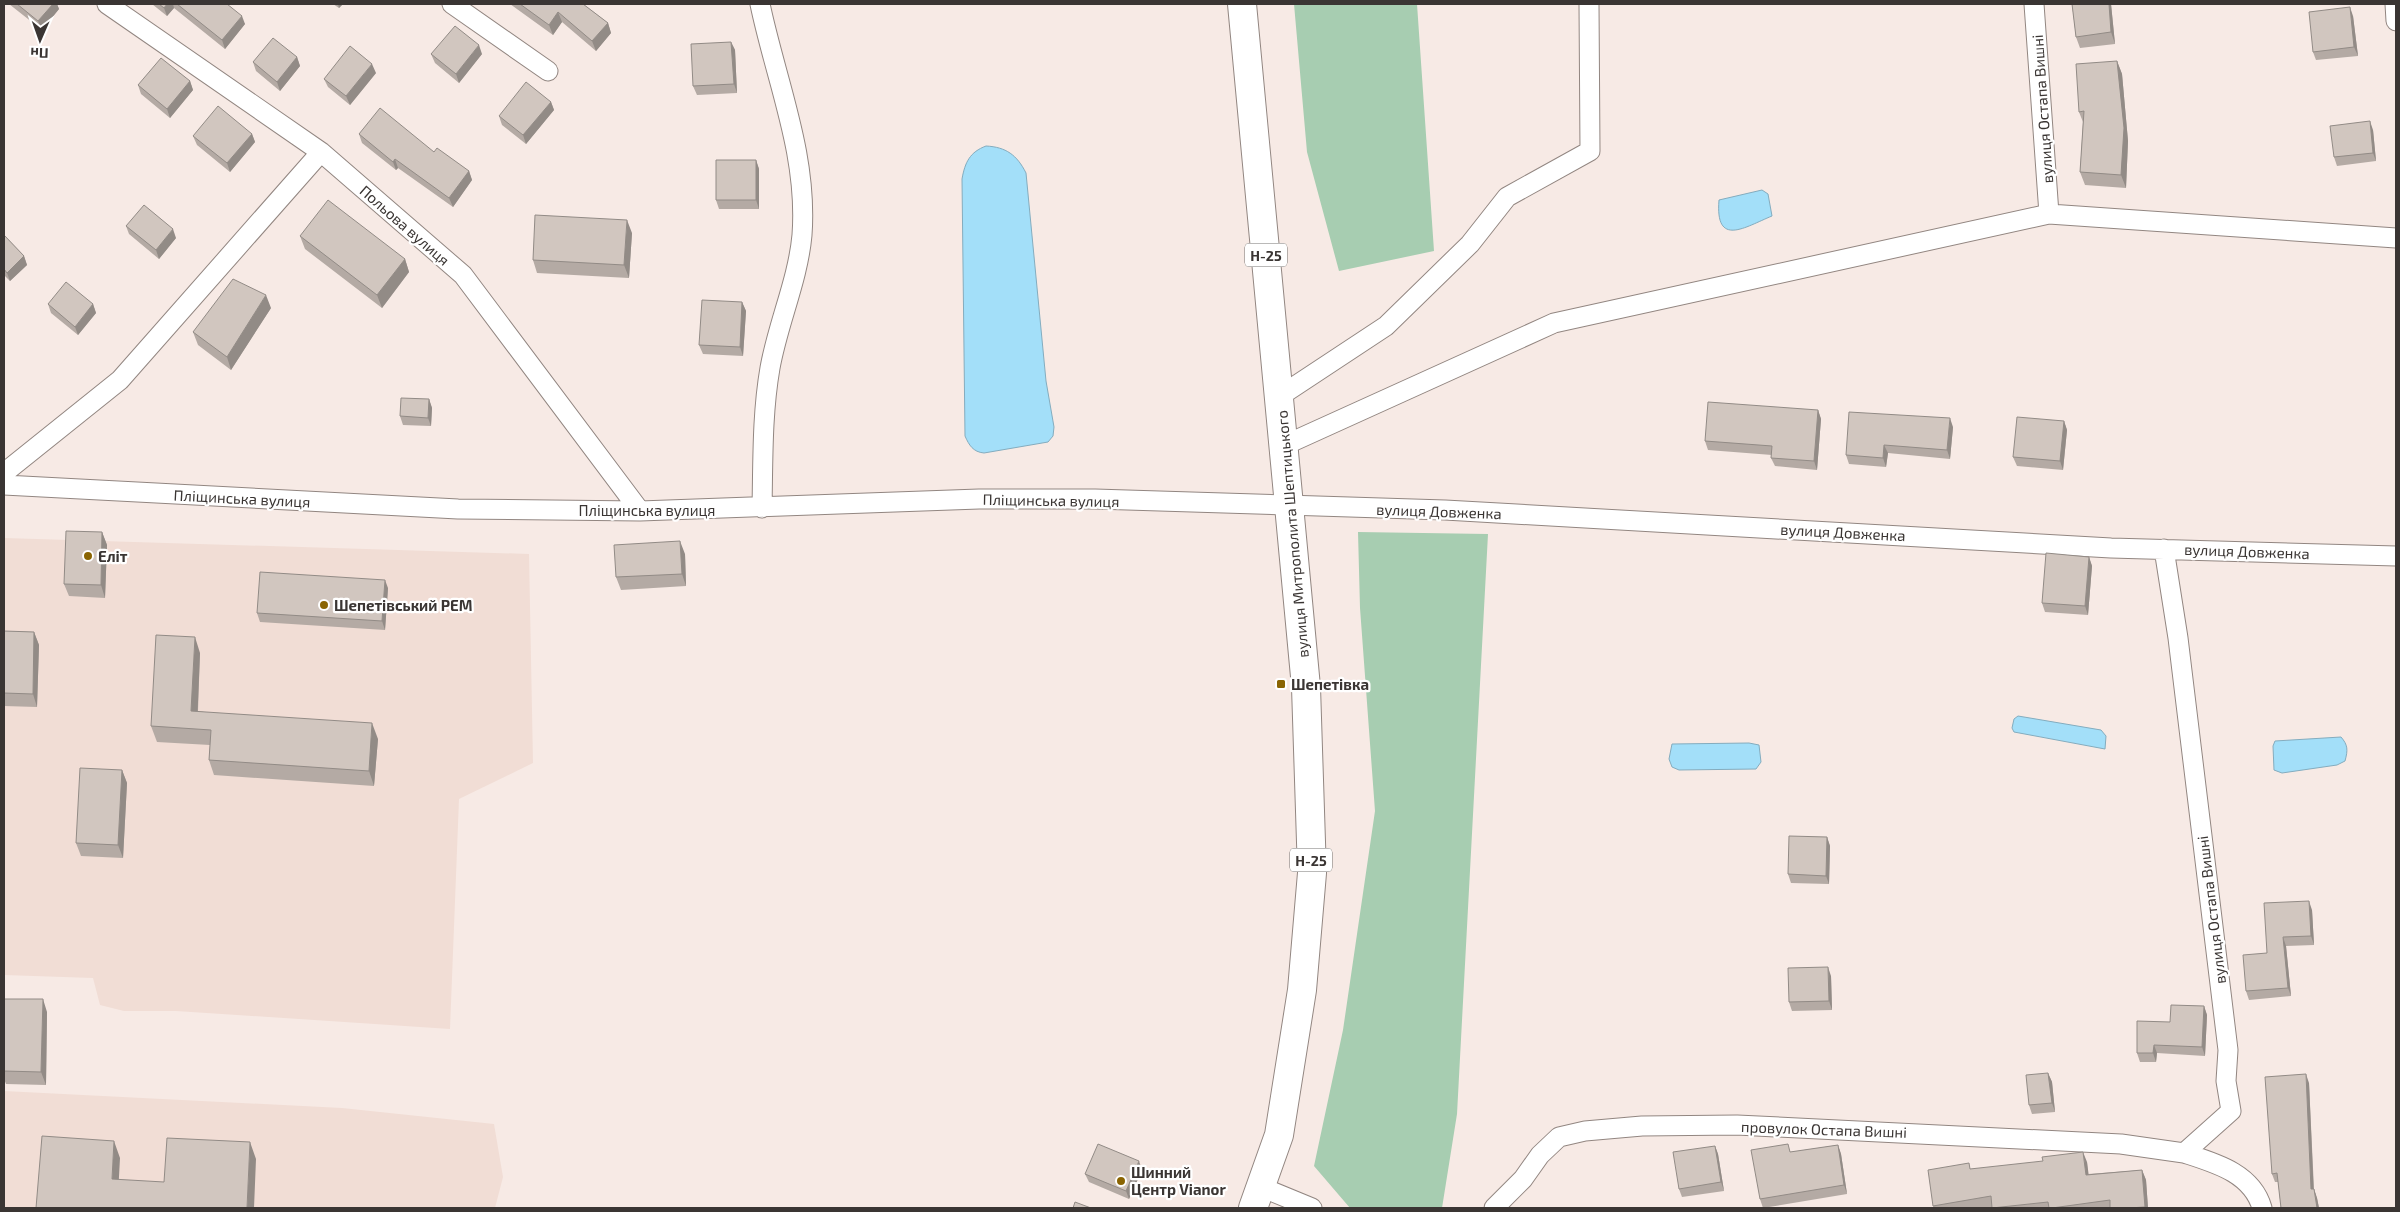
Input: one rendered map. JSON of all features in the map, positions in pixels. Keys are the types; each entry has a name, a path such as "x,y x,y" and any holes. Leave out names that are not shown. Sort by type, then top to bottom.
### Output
{"main road":[{"name":"вулиця Митрополита Шептицького","path":"1242,4 1285,446 1306,687 1312,872 1302,990 1279,1135 1257,1197"}],"street":[{"name":"Польова вулиця","path":"107,4 321,152 463,275 640,511"},
{"path":"452,4 548,71"},
{"path":"1280,396 1386,326 1470,244 1507,197 1590,151 1589,4"},
{"name":"вулиця Остапа Вишні","path":"2034,4 2049,214"},
{"path":"2394,4 2396,21"},
{"path":"759,5 790,115 797,151 802,207 802,235 797,263 770,368 763,439 762,508"},
{"path":"4,473 120,380 321,152"},
{"path":"1285,446 1554,323 2049,214 2396,238"},
{"name":"Пліщинська вулиця","path":"4,485 458,509 640,511 979,499 1095,499 1290,506"},
{"name":"вулиця Довженка","path":"1290,506 1445,510 2111,548 2396,556"},
{"name":"вулиця Остапа Вишні","path":"2164,549 2178,638 2226,1040 2226,1081 2231,1111 2184,1153"},
{"name":"провулок Остапа Вишні","path":"1494,1208 1523,1178 1540,1155 1559,1137 1585,1130 1642,1126 1737,1125 2111,1143 2184,1153"},
{"path":"2184,1153 2214,1162 2240,1175 2262,1208"},
{"path":"1257,1197 1312,1208"}],"shaded area":[{"path":"4,538 529,554 533,763 459,799 450,1029 176,1011 124,1011 100,1005 93,978 4,975"},
{"path":"4,1091 342,1108 494,1124 503,1177 495,1208 4,1208"}],"green space":[{"path":"1294,4 1417,4 1434,251 1339,271 1307,152"},
{"path":"1358,532 1488,534 1457,1114 1442,1208 1350,1208 1314,1166 1343,1030 1375,811 1360,608"}],"water":[{"path":"986,146 999,148 1010,153 1019,161 1026,173 1046,381 1054,427 1053,436 1048,442 984,453 972,448 965,436 962,179 969,158 980,148"},
{"path":"1762,190 1768,194 1772,216 1752,225 1734,230 1727,229 1722,224 1719,215 1719,200"},
{"path":"2018,716 2101,730 2106,736 2105,749 2014,732 2012,728 2014,719"},
{"path":"2341,737 2346,745 2347,754 2345,761 2337,765 2282,773 2274,770 2273,746 2275,741"},
{"path":"1749,743 1759,745 1761,762 1756,769 1679,770 1672,767 1669,759 1672,744"}],"building":[{"path":"17,4 53,4 38,21"},
{"path":"159,4 167,4 164,8"},
{"path":"177,4 227,4 242,16 222,40"},
{"path":"520,4 583,4 608,23 592,41 558,12 549,25"},
{"path":"2072,4 2109,4 2111,32 2076,37"},
{"path":"2350,7 2354,47 2313,52 2309,12"},
{"path":"455,26 479,45 456,74 431,54"},
{"path":"273,38 297,57 277,82 253,62"},
{"path":"731,42 734,84 693,86 691,44"},
{"path":"350,46 372,64 346,96 324,79"},
{"path":"161,58 190,81 167,109 138,85"},
{"path":"2117,61 2124,128 2121,175 2080,172 2084,111 2079,112 2076,64"},
{"path":"526,82 551,102 523,135 499,116"},
{"path":"218,106 252,134 227,163 193,136"},
{"path":"380,108 434,152 437,148 469,171 449,198 395,159 393,162 359,134"},
{"path":"2370,121 2373,153 2334,157 2330,126"},
{"path":"716,160 756,160 756,200 716,200"},
{"path":"328,200 405,259 377,295 300,236"},
{"path":"144,205 173,229 156,250 126,226"},
{"path":"535,215 627,220 624,265 533,260"},
{"path":"4,235 24,256 7,273 4,269"},
{"path":"233,279 266,295 227,357 193,332"},
{"path":"66,282 93,304 75,327 48,304"},
{"path":"702,300 742,302 740,347 699,345"},
{"path":"401,398 429,399 428,418 400,416"},
{"path":"1708,402 1818,410 1814,461 1771,458 1772,446 1705,441"},
{"path":"1849,412 1950,418 1947,450 1884,445 1883,458 1846,455"},
{"path":"2017,417 2064,421 2060,461 2013,457"},
{"path":"66,531 102,532 101,585 64,584"},
{"path":"680,541 682,574 616,577 614,545"},
{"path":"2046,553 2089,557 2085,606 2042,603"},
{"name":"Шепетівський РЕМ","path":"260,572 385,580 382,621 257,613"},
{"path":"4,631 34,632 33,694 4,693"},
{"path":"156,635 195,637 191,711 372,723 369,771 209,760 211,730 151,726"},
{"path":"80,768 122,770 118,845 76,843"},
{"path":"1789,836 1827,837 1826,876 1788,874"},
{"path":"2309,901 2311,936 2283,937 2288,988 2246,991 2243,955 2267,953 2264,903"},
{"path":"1828,967 1829,1001 1789,1002 1788,968"},
{"path":"4,999 43,999 41,1072 4,1071"},
{"path":"2171,1005 2204,1006 2202,1047 2154,1045 2153,1053 2137,1053 2137,1021 2170,1022"},
{"path":"2048,1073 2052,1103 2029,1105 2026,1075"},
{"path":"2306,1074 2311,1189 2314,1189 2317,1208 2281,1208 2277,1173 2272,1174 2265,1077"},
{"path":"42,1136 114,1141 112,1179 164,1182 167,1138 250,1142 247,1208 36,1208"},
{"path":"1098,1144 1139,1161 1126,1191 1085,1174"},
{"path":"1788,1144 1790,1152 1838,1145 1844,1185 1760,1199 1751,1150"},
{"path":"1715,1146 1721,1182 1679,1189 1673,1152"},
{"path":"2083,1152 2086,1175 2142,1170 2145,1207 2110,1208 2110,1200 2052,1208 2049,1208 2048,1202 1992,1208 1991,1196 1933,1206 1928,1170 1969,1163 1970,1169 2043,1161 2042,1157"},
{"path":"1075,1202 1091,1208 1073,1208"}],"place":[{"name":"Еліт","path":"88,556"},
{"name":"Шепетівський РЕМ","path":"324,605"},
{"name":"Шепетівка","path":"1281,684"},
{"name":"Шинний Центр Vianor","path":"1121,1181"}]}
